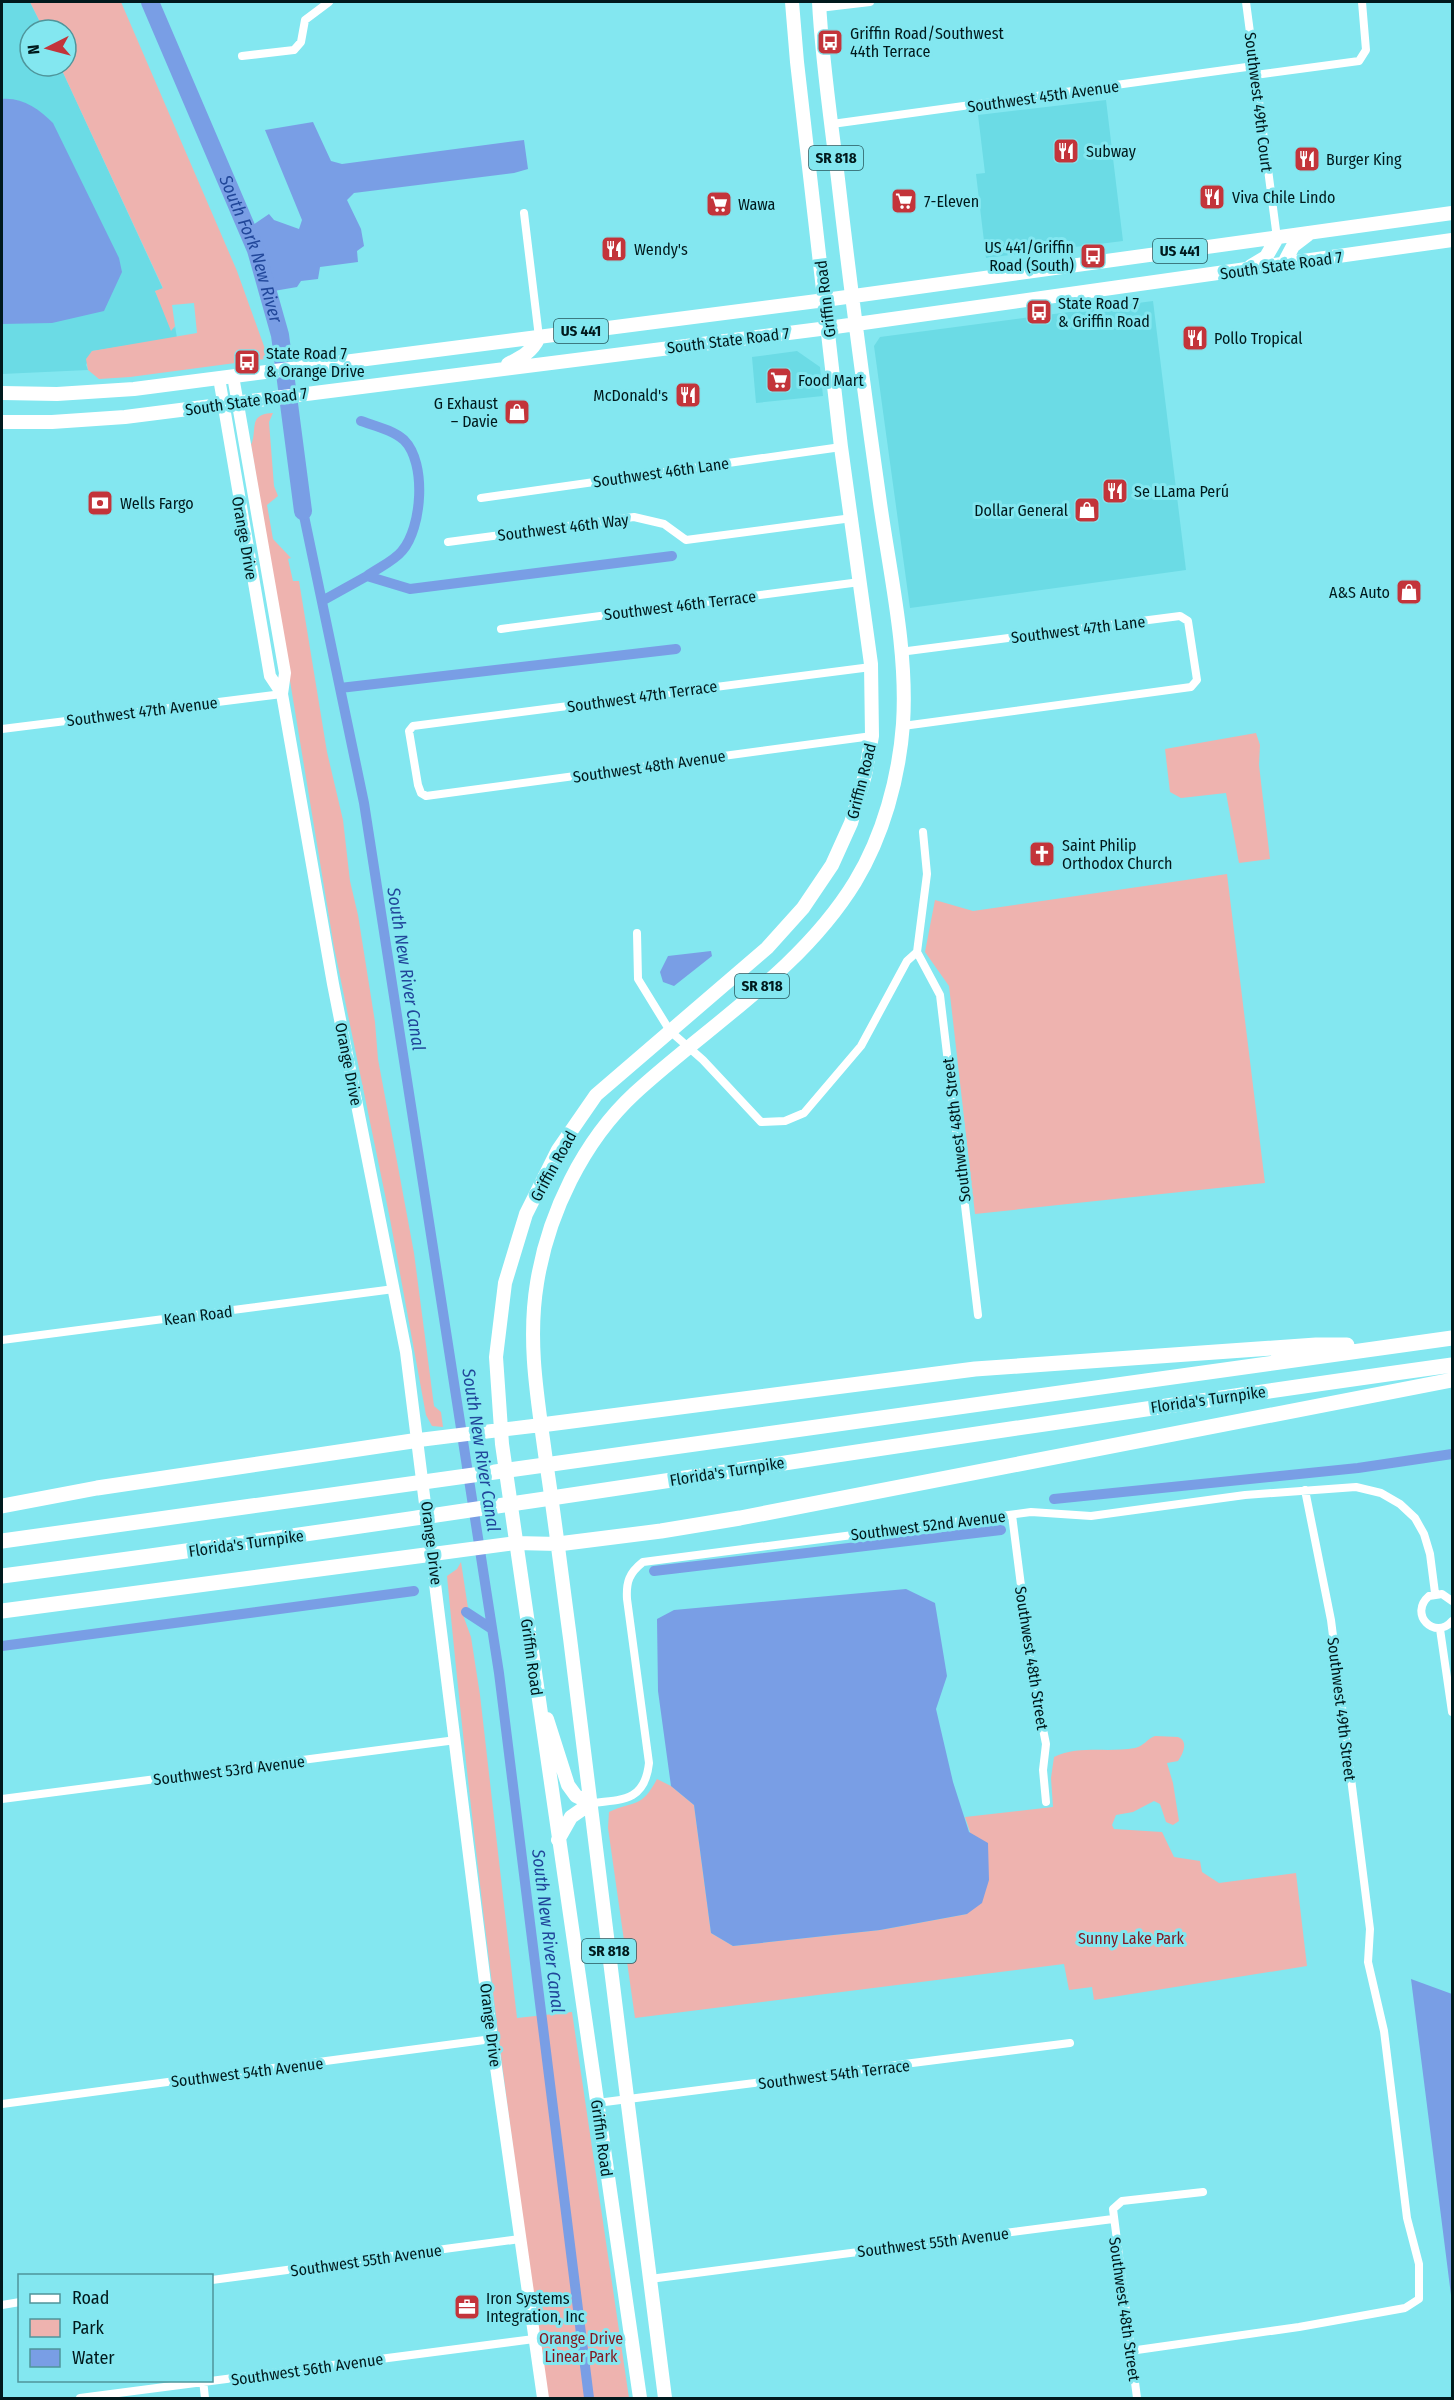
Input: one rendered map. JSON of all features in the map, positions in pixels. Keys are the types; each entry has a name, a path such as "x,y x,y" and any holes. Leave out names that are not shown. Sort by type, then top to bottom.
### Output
{"highway":[{"name":"Florida's Turnpike","path":"2,1540 91,1530 1452,1338"},
{"path":"541,1425 975,1369 1316,1345 1401,1346"},
{"name":"Florida's Turnpike","path":"2,1576 1452,1365"},
{"path":"558,1544 740,1518 1452,1380"},
{"path":"2,1506 97,1488 419,1440"},
{"path":"2,1611 433,1554"}],"main road":[{"name":"Griffin Road","path":"640,2398 516,1543 501,1428 496,1357 505,1283 526,1214 558,1150 596,1095 767,948 803,908 832,865 851,823 865,775 872,736 871,667 841,447 792,2"},
{"name":"Griffin Road","path":"665,2398 558,1544 541,1425 532,1347 533,1315 537,1279 548,1236 563,1198 590,1146 632,1096 782,968 817,931 855,881 886,816 903,726 900,652 855,324 819,5"},
{"name":"South State Road 7","path":"2,393 112,391 311,367 825,300 1452,213"},
{"path":"1283,265 1293,246 1311,232"},
{"path":"1244,270 1266,257 1277,238"},
{"name":"South State Road 7","path":"2,422 86,421 498,370 828,328 1452,240"},
{"path":"498,370 525,356 535,346 539,337"},
{"path":"419,1440 501,1428 541,1425"},
{"path":"433,1554 516,1543 558,1544"},
{"path":"537,1690 568,1785 576,1796 591,1803 571,1817 558,1840"}],"street":[{"path":"242,57 294,50 301,42 305,20 329,2"},
{"path":"819,5 870,2"},
{"name":"Southwest 49th Court","path":"1246,2 1277,238"},
{"name":"Southwest 45th Avenue","path":"832,124 1255,71 1359,61 1366,50 1362,2"},
{"path":"524,213 539,337"},
{"name":"Orange Drive","path":"233,376 285,673 282,694 333,984 394,1289 419,1440 492,2039 543,2398"},
{"name":"Orange Drive","path":"219,378 270,676 282,694"},
{"name":"Southwest 46th Lane","path":"481,498 841,447"},
{"name":"Southwest 46th Way","path":"447,542 634,517 664,524 686,540 852,518"},
{"path":"246,541 266,561"},
{"name":"Southwest 46th Terrace","path":"501,629 860,582"},
{"name":"Southwest 47th Lane","path":"900,652 1180,616 1188,621 1197,680 1191,687 903,726"},
{"name":"Southwest 47th Terrace","path":"426,796 421,793 418,785 409,732 413,726 871,667"},
{"name":"Southwest 47th Avenue","path":"2,729 282,694"},
{"name":"Southwest 48th Avenue","path":"426,796 872,736"},
{"path":"637,933 638,979 670,1031 702,1060 755,1118 771,1123 794,1117 804,1113 861,1046 907,961 917,952 927,874 923,832"},
{"name":"Southwest 48th Street","path":"917,952 940,995 978,1315"},
{"name":"Kean Road","path":"2,1340 394,1289"},
{"name":"Southwest 52nd Avenue","path":"591,1803 619,1801 638,1793 647,1781 650,1763 627,1599 627,1583 632,1571 643,1562 1030,1512 1091,1516 1245,1495 1356,1487 1381,1493 1400,1504 1415,1518 1424,1534 1435,1593"},
{"name":"Southwest 49th Street","path":"1130,2350 1299,2327 1405,2308 1419,2299 1419,2264 1405,2207 1384,2031 1368,1962 1370,1929 1331,1620 1305,1490"},
{"name":"Southwest 48th Street","path":"1012,1515 1033,1680 1046,1744 1043,1770 1046,1803"},
{"path":"1440,1629 1427,1625 1420,1613 1424,1600 1435,1593 1442,1594 1452,1601"},
{"path":"1440,1629 1452,1621"},
{"path":"1440,1629 1452,1712"},
{"name":"Southwest 53rd Avenue","path":"2,1799 456,1740"},
{"name":"Southwest 54th Avenue","path":"2,2104 492,2039"},
{"name":"Southwest 54th Terrace","path":"597,2103 1070,2043"},
{"path":"1113,2219 1113,2209 1122,2201 1203,2192"},
{"name":"Southwest 48th Street","path":"1113,2219 1137,2398"},
{"name":"Southwest 55th Avenue","path":"650,2279 1113,2219"},
{"name":"Southwest 55th Avenue","path":"213,2280 520,2239"},
{"path":"2,2305 18,2302"},
{"name":"Southwest 56th Avenue","path":"213,2381 534,2339"},
{"path":"203,2382 205,2398"},
{"name":"Southwest 56th Avenue","path":"80,2398 203,2382"}],"shaded area":[{"path":"2,2 30,2 38,18 18,18 18,78 66,78 163,289 155,291 174,329 175,326 177,338 92,351 86,365 88,370 2,374"},
{"path":"1106,100 1123,241 986,258 976,174 985,173 978,115"},
{"path":"1153,301 1186,570 910,608 874,346 880,337"},
{"path":"797,351 820,367 823,396 756,403 752,357"}],"green space":[{"path":"30,2 121,2 237,271 265,349 265,359 99,379 88,370 86,359 92,351 197,333 194,303 172,305 175,326 171,331 155,291 163,288 66,78 78,78 78,18 38,18"},
{"path":"273,413 269,422 274,486 278,496 267,505 273,539 291,558 288,559 293,581 299,581 327,752 343,820 350,881 358,915 375,1022 378,1059 414,1253 434,1406 441,1412 443,1427 432,1426 426,1415 390,1219 334,947 251,445 256,420 260,416"},
{"path":"1256,733 1260,745 1259,765 1270,859 1239,863 1226,793 1181,798 1170,792 1165,749"},
{"path":"1227,874 1265,1183 975,1214 949,986 925,952 935,900 973,911"},
{"name":"Orange Drive Linear Park","path":"461,1562 468,1608 463,1615 471,1637 480,1695 517,2018 572,2012 629,2398 547,2398 493,1988 457,1679 447,1576 457,1569"},
{"name":"Sunny Lake Park","path":"1155,1736 1178,1737 1183,1741 1183,1751 1178,1761 1167,1763 1173,1783 1179,1821 1173,1825 1166,1822 1160,1804 1154,1801 1133,1812 1116,1815 1112,1825 1114,1829 1162,1832 1174,1857 1200,1861 1202,1872 1219,1883 1296,1873 1307,1966 1094,2000 1092,1987 1069,1990 1064,1964 635,2018 608,1828 609,1812 642,1799 657,1779 671,1786 694,1805 711,1933 733,1946 880,1930 967,1914 970,1832 965,1817 1053,1807 1051,1778 1054,1757 1073,1751 1135,1748"}],"water":[{"path":"2,99 16,100 30,105 53,123 119,258 122,272 104,311 52,323 2,324"},
{"path":"313,122 331,161 342,164 524,140 528,169 514,173 354,193 347,200 361,229 364,246 357,251 358,262 320,267 318,279 301,281 297,287 268,292 256,250 253,225 269,214 274,220 299,229 302,220 265,130"},
{"path":"711,951 712,956 674,986 663,982 660,972 668,956"},
{"path":"906,1589 935,1603 947,1676 936,1709 953,1782 969,1832 988,1843 989,1880 982,1903 967,1914 880,1930 733,1946 711,1933 694,1805 671,1786 658,1691 657,1619 674,1610"},
{"path":"1411,1979 1452,1994 1452,2303"}],"waterway":[{"name":"South Fork New River","path":"150,2 256,250 280,335 303,511"},
{"path":"361,421 389,431 404,440 411,450 419,479 417,512 409,541 395,558 367,576"},
{"name":"South New River Canal","path":"303,511 364,803 499,1673 589,2398"},
{"path":"322,601 367,576 410,589 672,556"},
{"path":"340,688 676,649"},
{"path":"1054,1499 1358,1468 1452,1454"},
{"path":"654,1571 1001,1530"},
{"path":"2,1646 414,1591"},
{"path":"466,1612 492,1629"}],"place":[{"name":"Griffin Road/Southwest 44th Terrace","path":"830,42"},
{"name":"Subway","path":"1066,151"},
{"name":"Burger King","path":"1307,159"},
{"name":"Viva Chile Lindo","path":"1212,197"},
{"name":"7-Eleven","path":"904,201"},
{"name":"Wawa","path":"719,204"},
{"name":"Wendy's","path":"614,249"},
{"name":"US 441/Griffin Road (South)","path":"1093,256"},
{"name":"State Road 7 & Griffin Road","path":"1039,312"},
{"name":"Pollo Tropical","path":"1195,338"},
{"name":"State Road 7 & Orange Drive","path":"247,362"},
{"name":"Food Mart","path":"779,380"},
{"name":"McDonald's","path":"688,395"},
{"name":"G Exhaust – Davie","path":"517,412"},
{"name":"Se LLama Perú","path":"1115,491"},
{"name":"Wells Fargo","path":"100,503"},
{"name":"Dollar General","path":"1087,510"},
{"name":"A&S Auto","path":"1409,592"},
{"name":"Saint Philip Orthodox Church","path":"1042,854"},
{"name":"Iron Systems Integration, Inc","path":"467,2307"}]}
